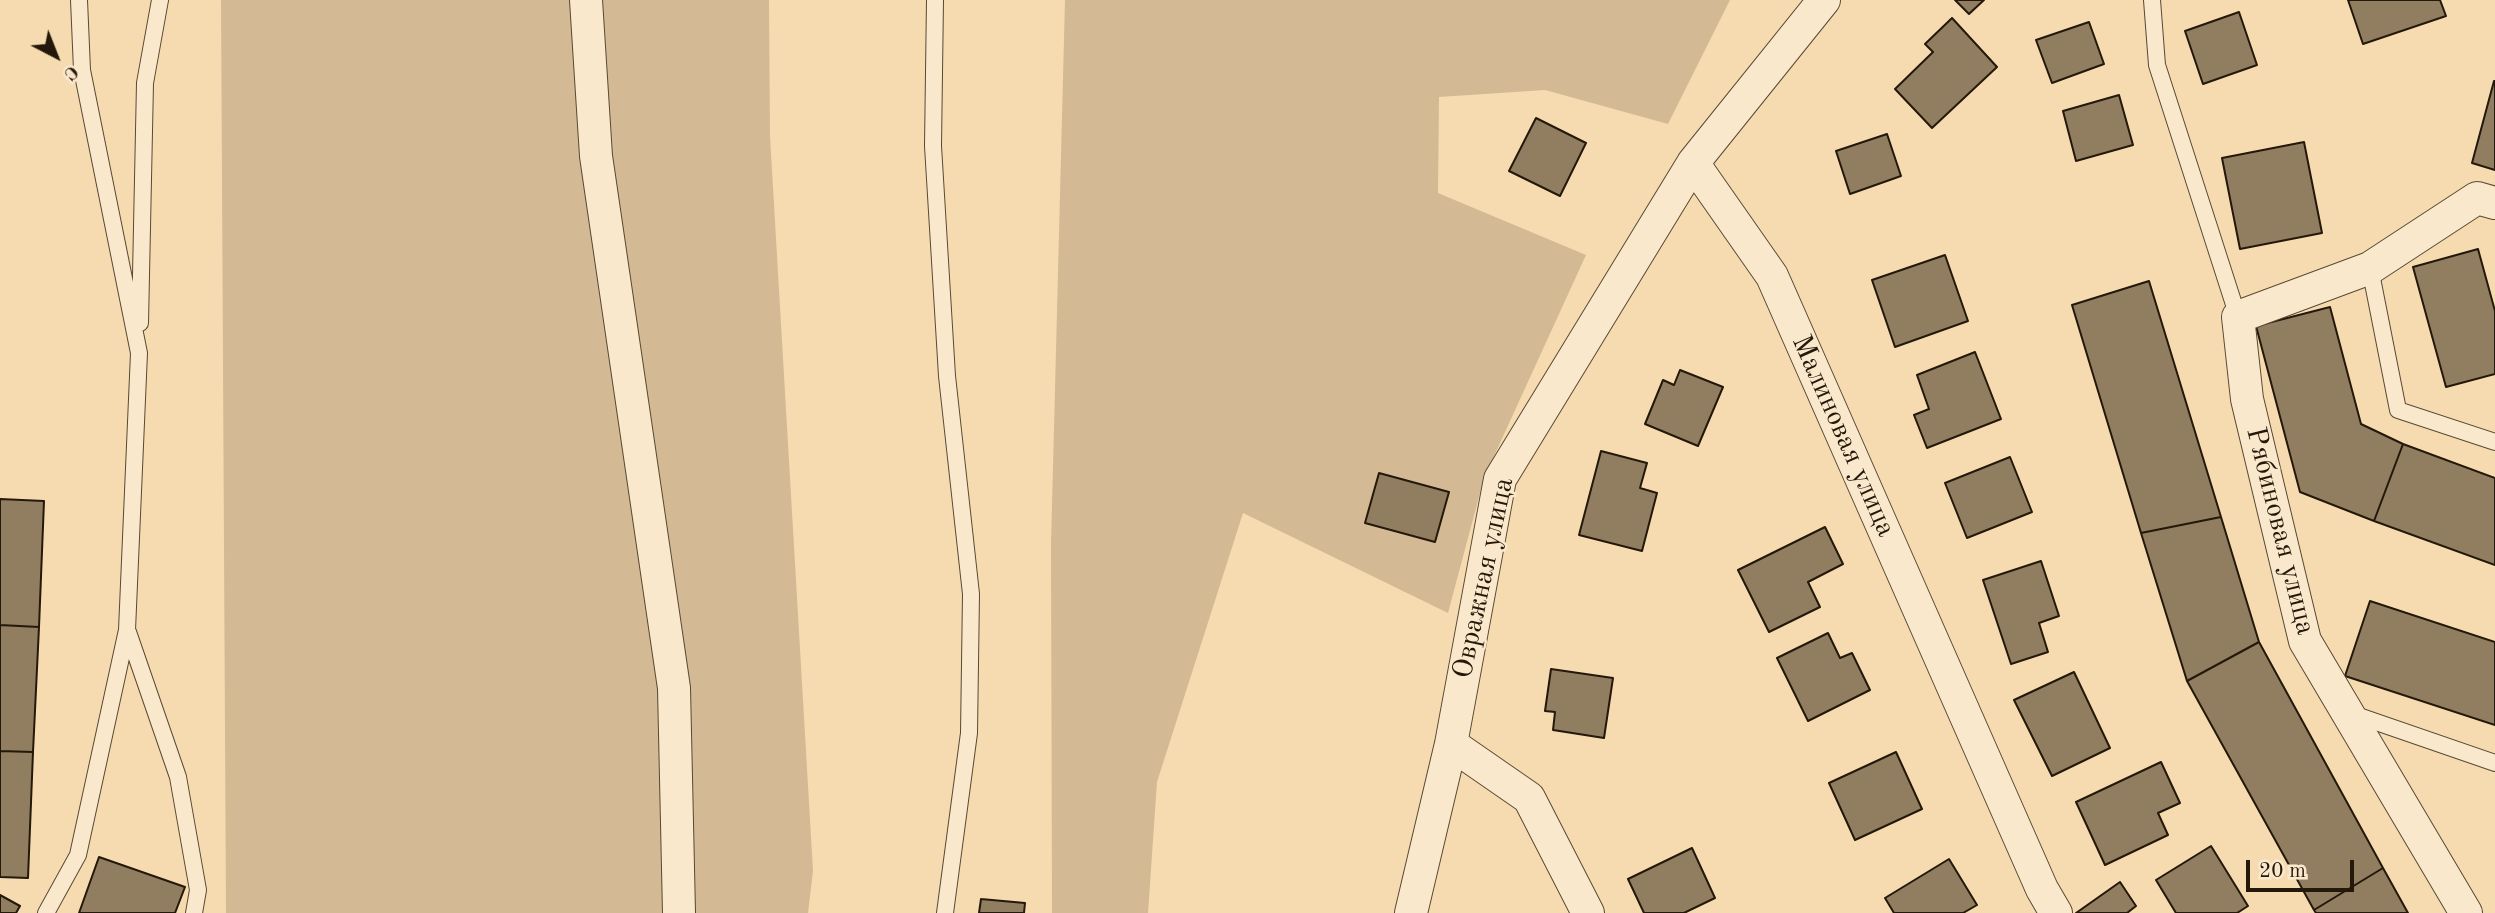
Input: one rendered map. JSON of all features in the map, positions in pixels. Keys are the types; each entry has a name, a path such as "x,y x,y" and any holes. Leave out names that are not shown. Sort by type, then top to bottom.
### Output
{"street":[{"path":"586,0 596,156 674,688 679,913"},
{"path":"1693,163 1824,0"},
{"name":"Овражная улица","path":"1411,913 1451,744 1500,479 1693,163"},
{"name":"Малиновая улица","path":"1693,163 1772,276 2042,889 2056,913"},
{"path":"2238,317 2370,268 2477,198 2495,203"},
{"name":"Рябиновая улица","path":"2238,317 2247,399 2305,641 2345,711 2388,777 2466,913"},
{"path":"1451,744 1529,798 1588,913"}],"lane":[{"path":"79,0 82,70 139,353"},
{"path":"46,913 78,855 127,630 139,353 145,83 160,0"},
{"path":"934,0 933,146 947,376 971,594 969,733 946,913"},
{"name":"Рябиновая улица","path":"2152,0 2157,65 2238,317"},
{"path":"2370,268 2398,410 2495,442"},
{"path":"127,630 178,777 198,890 194,913"},
{"path":"2345,711 2495,764"}],"shaded area":[{"path":"221,0 769,0 770,136 813,871 808,913 226,913"},
{"path":"1065,0 1730,0 1668,124 1545,90 1439,97 1438,193 1586,255 1484,478 1448,613 1243,513 1157,782 1148,913 1052,913 1051,544"}],"building":[{"path":"1955,0 1984,0 1969,14"},
{"path":"2348,0 2440,0 2446,16 2363,44"},
{"path":"2239,12 2257,65 2203,84 2185,31"},
{"path":"1952,18 1997,67 1932,128 1895,89 1933,52 1925,44"},
{"path":"2089,22 2104,64 2052,83 2036,40"},
{"path":"2495,81 2495,170 2472,163"},
{"path":"2119,95 2133,145 2076,161 2063,111"},
{"path":"1536,118 1586,143 1560,196 1509,171"},
{"path":"1887,134 1901,176 1850,194 1836,151"},
{"path":"2304,142 2322,233 2240,249 2222,158"},
{"path":"2478,249 2495,311 2495,374 2446,387 2413,267"},
{"path":"1945,255 1968,321 1895,347 1872,280"},
{"path":"2149,281 2221,517 2141,533 2072,305"},
{"path":"2330,307 2361,424 2403,444 2374,521 2300,492 2256,326"},
{"path":"1975,352 2001,419 1927,448 1914,415 1929,409 1917,375"},
{"path":"1680,370 1723,387 1698,446 1645,424 1663,380 1674,385"},
{"path":"2403,444 2495,478 2495,565 2374,521"},
{"path":"1601,451 1647,463 1640,488 1657,493 1642,551 1579,535"},
{"path":"2010,457 2032,512 1967,538 1945,483"},
{"path":"1379,473 1449,492 1435,542 1365,523"},
{"path":"0,499 44,501 39,627 0,625"},
{"path":"2221,517 2259,642 2187,681 2141,533"},
{"path":"1825,527 1843,564 1808,582 1820,607 1769,632 1738,570"},
{"path":"2041,561 2059,616 2039,623 2048,652 2011,664 1983,580"},
{"path":"2370,601 2495,642 2495,725 2345,676"},
{"path":"0,625 39,627 33,752 0,751"},
{"path":"1828,633 1840,658 1852,653 1870,690 1808,721 1777,658"},
{"path":"2259,642 2383,868 2314,910 2187,681"},
{"path":"1551,669 1613,678 1604,738 1553,730 1555,712 1545,711"},
{"path":"2074,672 2110,748 2052,776 2014,700"},
{"path":"0,751 33,752 28,878 0,877"},
{"path":"1896,752 1922,809 1855,840 1829,783"},
{"path":"2161,762 2180,803 2158,813 2168,835 2105,865 2076,802"},
{"path":"2211,846 2248,906 2237,913 2176,913 2156,880"},
{"path":"1692,848 1715,898 1684,913 1644,913 1628,879"},
{"path":"99,857 185,887 175,913 79,913"},
{"path":"1949,859 1977,905 1963,913 1894,913 1885,898"},
{"path":"2383,868 2408,913 2316,913 2314,910"},
{"path":"2120,882 2136,906 2127,913 2076,913"},
{"path":"0,895 20,906 16,913 0,913"},
{"path":"981,899 1025,903 1024,913 979,913"}]}
